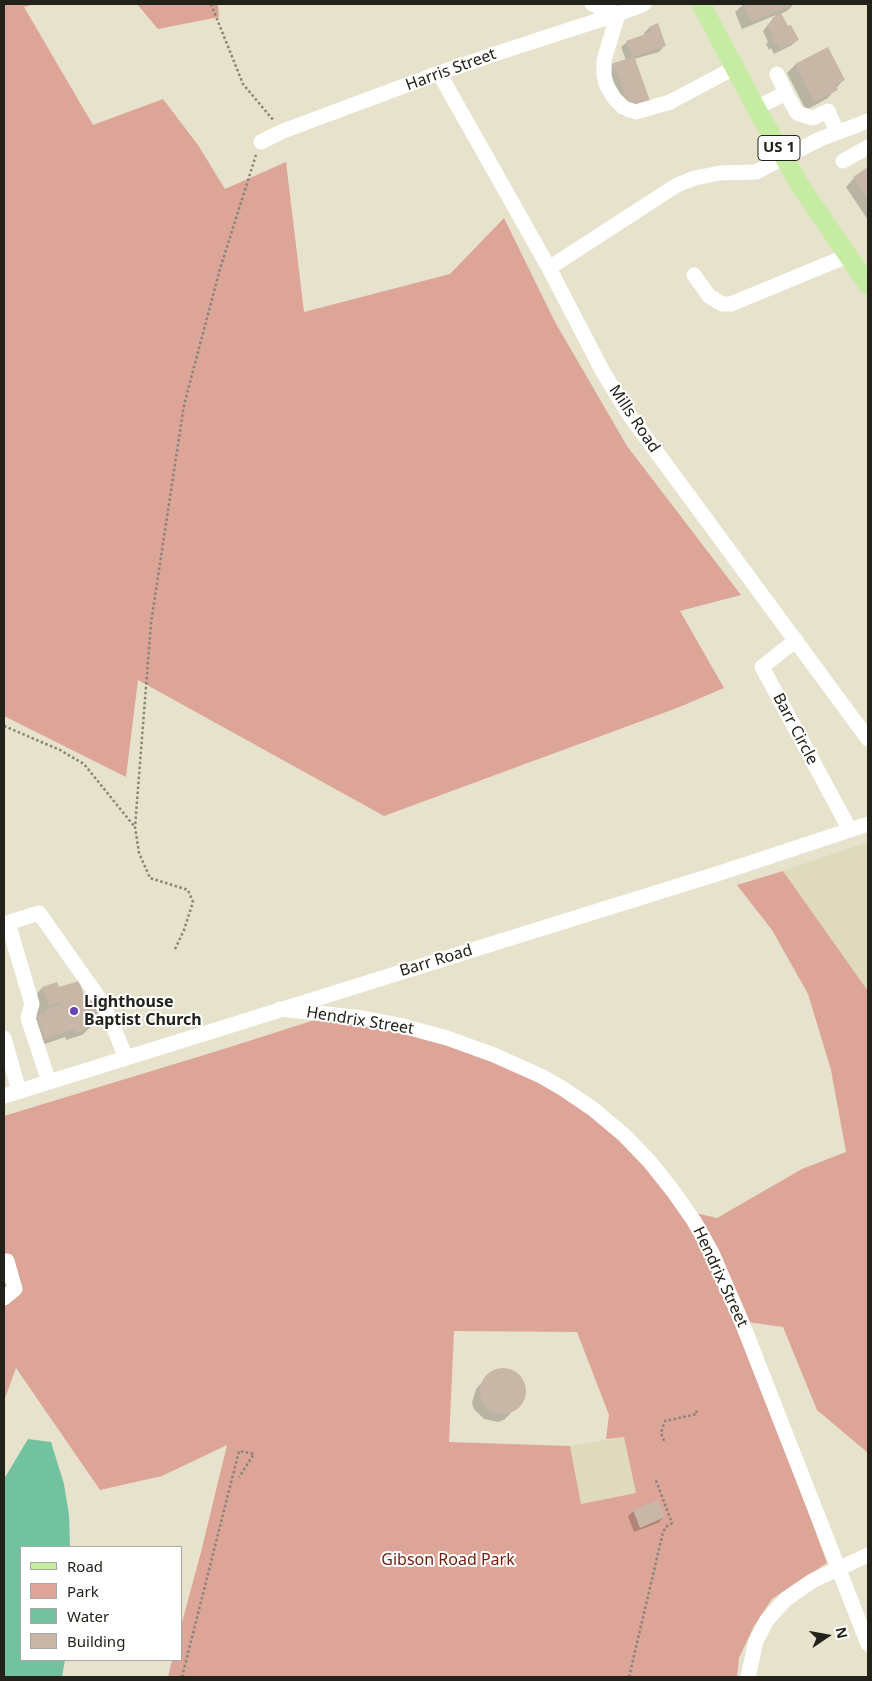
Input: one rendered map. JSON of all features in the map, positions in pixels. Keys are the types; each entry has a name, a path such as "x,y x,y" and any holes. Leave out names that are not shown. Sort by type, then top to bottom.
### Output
{"main road":[{"name":"US 1","path":"704,5 734,68 783,157 847,256 865,275"}],"street":[{"path":"592,4 618,14 604,60 604,76 610,92 624,108 636,112 670,102 734,68"},
{"name":"Harris Street","path":"261,142 282,131 439,73 644,4"},
{"name":"Mills Road","path":"439,73 549,268 603,372 630,416 868,739"},
{"path":"777,74 797,113 813,118 834,108 842,130 863,149 843,161"},
{"path":"756,108 786,93"},
{"path":"549,268 677,185 695,178 720,173 756,172 783,157 842,130 868,122"},
{"path":"694,275 709,296 722,304 731,304 847,256"},
{"name":"Barr Circle","path":"796,640 762,667 850,830"},
{"name":"Barr Road","path":"4,1096 717,874 868,824"},
{"path":"49,1082 28,1018 32,1004 6,923 39,914 98,998 113,1026 126,1058"},
{"name":"Hendrix Street","path":"280,1009 363,1018 399,1025 447,1038 494,1055 540,1076 593,1109 624,1135 650,1162 673,1191 712,1253 743,1325 868,1644"},
{"path":"4,1038 19,1091"},
{"path":"4,1262 7,1261 15,1289 4,1298"},
{"path":"748,1677 756,1640 767,1620 786,1599 812,1581 868,1555"}],"path":[{"path":"211,4 243,84 282,131"},
{"path":"175,949 184,930 193,902 188,890 150,878 140,853 135,827 151,623 184,406 220,269 261,142"},
{"path":"4,726 60,750 84,764 135,827"},
{"path":"664,1441 661,1433 666,1421 697,1414 696,1410"},
{"path":"182,1677 239,1451 254,1454 239,1477"},
{"path":"629,1677 663,1532 672,1523 655,1478"}],"shaded area":[{"path":"868,842 868,991 783,871"},
{"path":"624,1437 636,1493 581,1504 570,1446"}],"green space":[{"path":"4,4 35,4 24,7 93,125 163,99 198,145 225,189 286,162 304,312 450,274 504,218 555,322 627,446 741,595 680,611 724,688 677,708 384,816 138,680 126,777 4,716"},
{"path":"137,4 218,4 219,17 158,29"},
{"name":"Gibson Road Park","path":"783,871 868,991 868,1453 817,1410 783,1327 747,1322 763,1389 827,1563 772,1599 754,1626 739,1658 737,1677 168,1677 172,1661 182,1661 182,1622 227,1445 162,1476 100,1490 16,1368 4,1401 4,1116 330,1015 447,1038 593,1109 687,1211 717,1218 802,1169 846,1152 831,1070 808,994 772,930 737,885","holes":["454,1331 577,1332 609,1415 606,1439 624,1437 636,1493 581,1504 570,1446 449,1442"]}],"water":[{"path":"28,1439 51,1442 64,1484 69,1515 70,1546 20,1546 20,1661 65,1661 62,1677 4,1677 4,1479"}],"building":[{"path":"744,4 795,4 751,22"},
{"path":"781,13 788,26 791,25 799,40 780,49 777,44 775,45 767,25 774,21 772,18"},
{"path":"658,23 666,46 634,56 650,101 630,108 616,69 610,71 608,65 632,57 626,41 651,32 649,27"},
{"path":"828,47 845,80 836,85 838,90 814,102 795,64"},
{"path":"868,167 868,199 853,177"},
{"name":"Lighthouse Baptist Church","path":"79,981 85,998 88,1001 98,998 104,1017 90,1021 92,1027 75,1033 74,1029 45,1039 37,1016 46,1013 45,1010 63,1003 62,1001 49,1006 42,987 57,982 59,987"},
{"path":"503,1368 516,1372 522,1378 526,1391 522,1404 516,1410 503,1414 490,1410 484,1404 480,1391 484,1378 490,1372"},
{"path":"658,1500 665,1517 640,1528 633,1510"}],"place":[{"name":"Lighthouse Baptist Church","path":"74,1011"}]}
